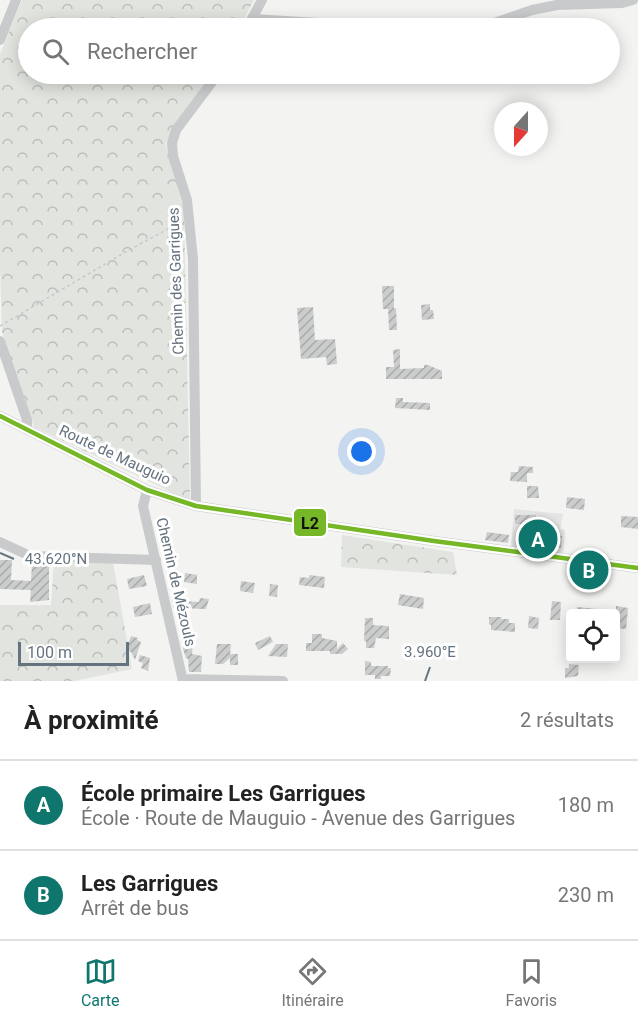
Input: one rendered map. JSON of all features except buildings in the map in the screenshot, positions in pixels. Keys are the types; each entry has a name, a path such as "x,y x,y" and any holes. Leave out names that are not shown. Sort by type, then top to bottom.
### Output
{"street":[{"path":"0,40 16,0"},
{"path":"253,18 262,0"},
{"path":"509,18 557,5 622,3 633,0"},
{"name":"Chemin des Garrigues","path":"196,506 193,259 188,200 171,143 176,130 210,84"},
{"path":"0,341 27,420 27,430"},
{"name":"Route de Mauguio","path":"0,416 147,490 196,506 638,568"},
{"name":"Chemin de Mézouls","path":"147,490 143,506 183,680"},
{"path":"0,542 30,556 156,560"},
{"path":"183,680 284,681"}],"path":[{"path":"0,326 173,225 190,219"}],"shaded area":[{"path":"514,509 563,514 560,529 565,530 563,554 511,548"}],"green space":[{"path":"22,0 254,0 244,18 18,18 18,84 205,84 166,143 184,208 190,501 34,427 2,332 0,54"},
{"path":"342,535 453,552 457,575 341,567"},
{"path":"54,559 113,562 132,669 75,681 0,681 0,605 51,605"}],"transit line":[{"name":"L2","path":"0,416 147,490 196,506 638,568"}],"place":[{"name":"École primaire Les Garrigues","path":"538,539"},
{"name":"Les Garrigues","path":"589,570"}]}
